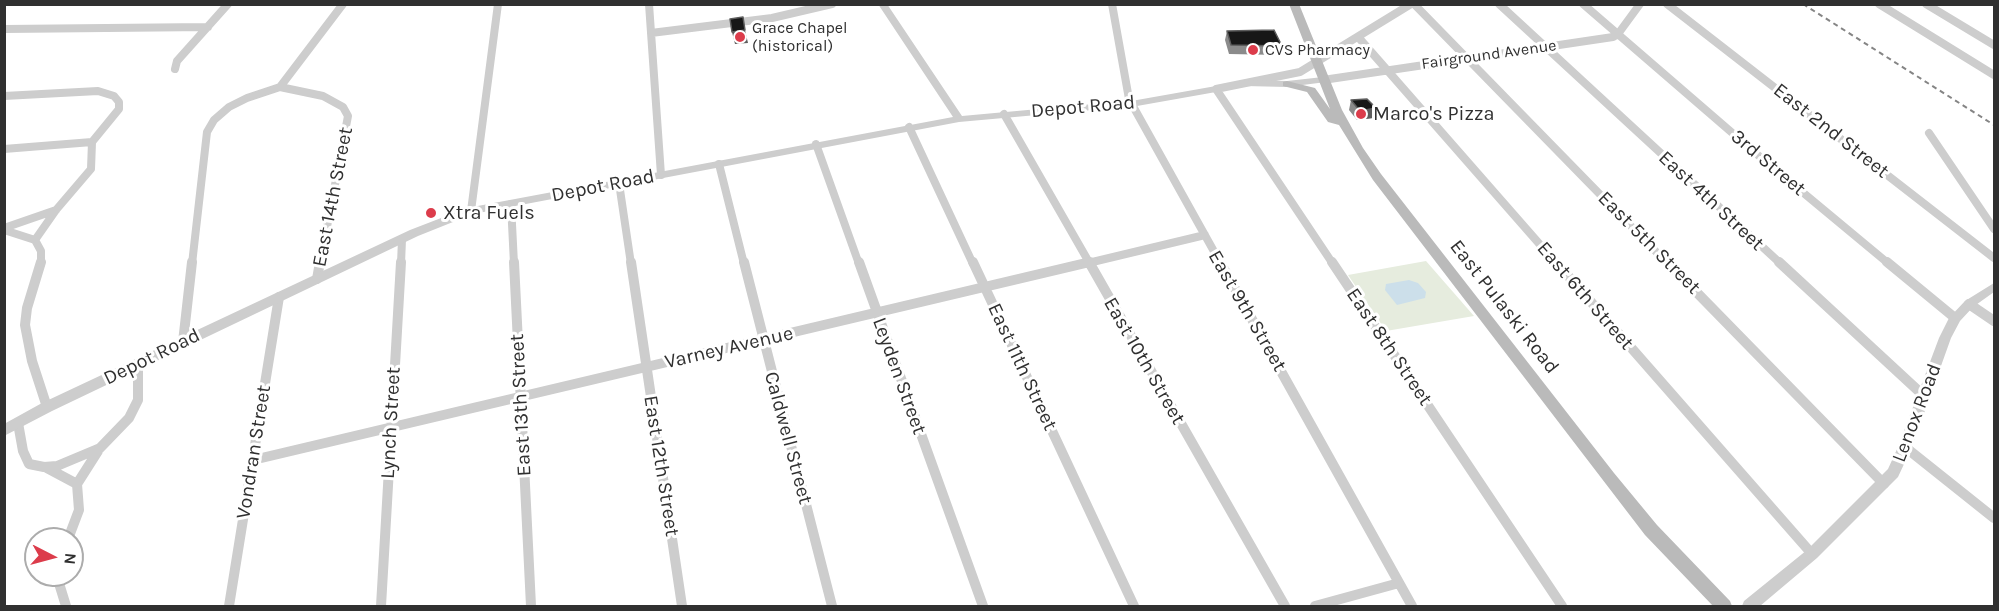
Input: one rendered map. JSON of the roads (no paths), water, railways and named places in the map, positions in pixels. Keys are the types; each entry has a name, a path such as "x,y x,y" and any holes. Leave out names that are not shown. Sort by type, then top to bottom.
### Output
{"main road":[{"name":"East Pulaski Road","path":"1294,4 1343,125 1382,184 1608,477 1651,530 1724,606"},
{"path":"1287,84 1311,90 1332,120 1343,125"}],"street":[{"path":"175,69 177,61 228,4"},
{"path":"183,342 207,132 214,120 229,107 246,98 280,87 343,4"},
{"path":"471,211 498,4"},
{"path":"649,4 661,175"},
{"path":"651,33 772,18 832,4"},
{"path":"882,4 959,119"},
{"name":"East 9th Street","path":"1112,4 1127,95 1131,104 1340,473 1412,606"},
{"name":"Depot Road","path":"4,431 48,407 183,342 402,239 471,211 909,127 1004,114 1131,104 1300,72 1412,4"},
{"name":"East 5th Street","path":"1412,4 1884,484"},
{"name":"East 4th Street","path":"1498,4 1924,396"},
{"name":"3rd Street","path":"1583,4 1759,156 1955,318"},
{"path":"1618,34 1640,4"},
{"name":"East 2nd Street","path":"1667,4 1995,258"},
{"path":"1879,4 1995,75"},
{"path":"1926,4 1995,45"},
{"path":"4,29 208,27"},
{"name":"Fairground Avenue","path":"1323,80 1613,37 1618,34"},
{"name":"East 6th Street","path":"1359,38 1812,554"},
{"name":"Depot Road","path":"1245,83 1287,84 1323,80"},
{"name":"East 14th Street","path":"280,87 323,96 343,107 348,117 317,279"},
{"name":"East 8th Street","path":"1216,89 1562,606"},
{"path":"4,96 89,91 105,92 114,96 119,102 119,109 92,142 91,169 56,210 36,240"},
{"name":"East 10th Street","path":"1004,114 1087,263 1286,606"},
{"name":"East 11th Street","path":"909,127 1134,606"},
{"path":"1929,133 1995,229"},
{"path":"4,148 92,142"},
{"name":"Leyden Street","path":"816,144 983,606"},
{"name":"Caldwell Street","path":"719,164 832,606"},
{"name":"East 12th Street","path":"619,183 682,606"},
{"name":"East 13th Street","path":"511,204 531,606"},
{"path":"4,229 56,210"},
{"path":"4,229 36,240 41,251 41,268 27,308 25,325 29,351 48,407"},
{"name":"Varney Avenue","path":"253,460 1205,236"},
{"name":"Lynch Street","path":"381,606 402,239"},
{"name":"Lenox Road","path":"1749,606 1812,554 1884,484 1899,463 1945,338 1955,318 1969,304 1995,287"},
{"name":"Vondran Street","path":"228,606 279,297"},
{"path":"1969,304 1995,321"},
{"path":"73,527 79,510 77,484 100,448 129,418 138,400 138,364"},
{"path":"18,423 23,451 29,464 44,467 57,466 100,448"},
{"path":"1905,447 1995,518"},
{"path":"44,467 77,484"},
{"path":"1316,606 1399,583"},
{"path":"60,587 66,606"}],"water":[{"path":"1409,280 1418,283 1426,292 1425,298 1397,305 1385,290 1386,284"}],"railway":[{"path":"1803,4 1994,125"}],"place":[{"name":"Grace Chapel (historical)","path":"740,37"},
{"name":"CVS Pharmacy","path":"1253,50"},
{"name":"Marco's Pizza","path":"1361,114"},
{"name":"Xtra Fuels","path":"431,213"}]}
